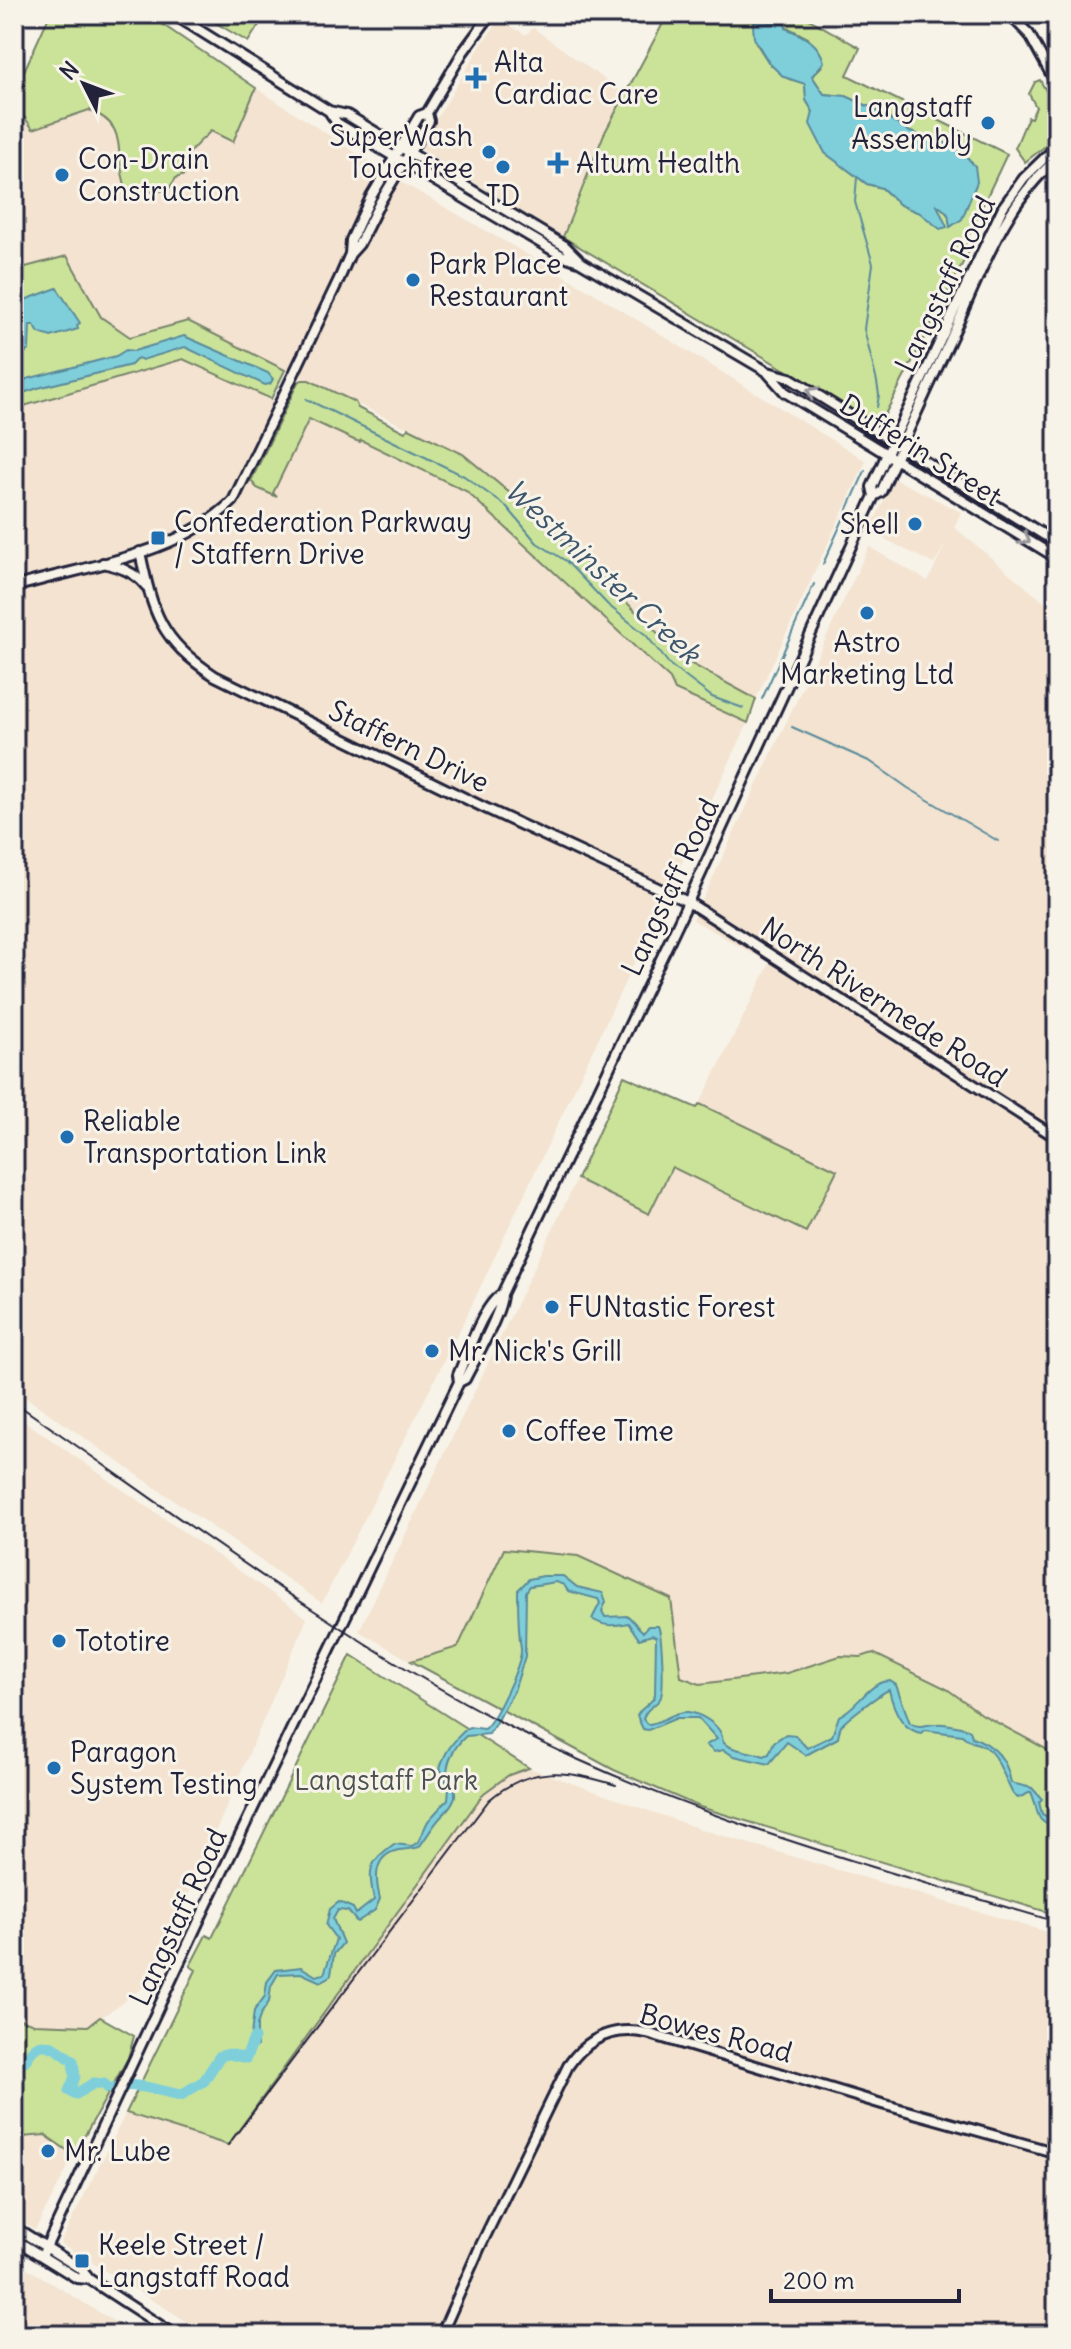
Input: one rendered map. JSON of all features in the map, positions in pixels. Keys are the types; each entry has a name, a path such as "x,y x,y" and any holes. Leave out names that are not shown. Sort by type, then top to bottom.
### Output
{"main road":[{"name":"Dufferin Street","path":"173,14 329,111 347,115 565,246 579,261"},
{"path":"350,254 351,240 399,148 419,116 427,113 463,52 491,14"},
{"path":"1009,14 1029,34 1057,85"},
{"name":"Dufferin Street","path":"329,111 337,123 394,158 561,255 579,261 768,372 790,378 1057,543"},
{"path":"14,587 140,552 192,532 208,523 233,501 273,423 350,254 359,244 380,202 429,121 427,113"},
{"name":"Langstaff Road","path":"42,2256 205,1908 459,1382 465,1379 484,1340 502,1301 502,1294 688,902 874,496 881,492 895,460 898,444 1003,207 1024,178 1057,146"},
{"name":"Langstaff Road","path":"874,496 872,487 887,454 898,444 1009,216 1025,192 1057,159"},
{"name":"Dufferin Street","path":"768,372 785,392 1057,558"},
{"name":"Staffern Drive","path":"140,552 148,589 162,627 189,659 215,676 485,808 688,902"},
{"path":"102,563 120,567 139,578 148,589"},
{"name":"North Rivermede Road","path":"688,902 1057,1138"},
{"name":"Bowes Road","path":"441,2335 568,2066 583,2048 613,2032 647,2033 1057,2153"},
{"path":"14,2227 81,2269 89,2279 175,2335"},
{"path":"14,2239 77,2278 89,2279"}],"shaded area":[{"path":"500,20 526,35 533,28 625,94 604,134 563,237 419,148 481,45"},
{"path":"256,88 401,182 582,286 866,461 756,699 686,661 569,544 463,454 188,321 131,337 101,317 67,256 14,270 14,103 34,129 89,110 100,115 116,130 127,193 168,190 191,149 212,131 233,142"},
{"path":"184,359 466,491 671,679 675,690 748,723 466,1317 322,1603 14,1389 14,409"},
{"path":"895,479 961,512 954,527 1057,613 1057,1755 983,1715 947,1689 861,1657 840,1656 787,1673 700,1684 681,1677 671,1599 504,1549 458,1647 411,1661 359,1631 577,1179 649,1214 671,1167 806,1232 837,1171 700,1104 770,963 693,920 869,547 928,581 947,541 934,564 869,531"},
{"path":"14,1414 307,1618 151,1982 89,2026 34,2024 14,2017"},
{"path":"529,1768 700,1829 1057,1935 1057,2335 209,2335 60,2243 126,2113 228,2145 484,1793 509,1775"},
{"path":"14,2132 22,2137 45,2135 74,2155 35,2230 14,2217"},
{"path":"14,2260 136,2335 14,2335"}],"green space":[{"path":"50,14 147,14 256,88 233,142 211,131 192,150 184,175 176,178 168,190 127,194 117,136 111,124 98,114 89,110 33,129 14,103 14,93"},
{"path":"201,14 266,14 248,42"},
{"path":"668,14 800,14 860,48 847,75 1007,154 965,243 971,247 879,426 563,237 604,134","holes":["761,21 781,24 808,38 822,66 812,76 824,94 846,96 910,132 943,142 965,155 955,223 951,226 951,218 939,205 939,210 920,213 900,205 882,188 867,184 847,169 806,100 805,83 789,79 769,63 756,43"]},
{"path":"1040,80 1057,111 1057,137 1025,162 1015,148 1028,117 1031,118 1036,107 1029,94 1035,82"},
{"path":"67,256 101,317 130,337 188,321 285,370 271,399 183,359 14,409 14,270"},
{"path":"309,380 355,402 358,408 405,432 409,428 463,454 547,524 686,661 756,699 748,723 675,690 670,679 466,491 361,440 354,440 309,419 273,493 277,497 257,488 251,481 298,382"},
{"path":"624,1076 697,1108 700,1104 837,1170 806,1232 672,1167 649,1214 577,1179"},
{"path":"504,1549 578,1556 671,1599 681,1677 700,1684 787,1673 840,1656 861,1657 873,1653 947,1689 983,1715 1057,1755 1057,1915 700,1807 614,1770 411,1661 458,1647"},
{"name":"Langstaff Park","path":"351,1655 529,1768 509,1775 484,1793 228,2145 126,2113 196,1970 190,1966 206,1935 212,1938"},
{"path":"14,2017 34,2024 88,2026 100,2017 134,2036 128,2058 74,2155 45,2135 22,2137 14,2132"}],"water":[{"path":"758,19 785,23 786,28 814,45 824,62 812,76 824,94 846,96 910,132 943,142 965,155 975,166 977,182 962,219 950,227 948,214 937,205 947,227 940,229 920,213 900,205 882,188 867,184 825,153 810,124 813,112 806,100 805,84 784,77 769,63 754,38 753,25"},
{"path":"57,288 80,323 78,329 51,337 39,333 34,325 30,325 29,350 14,360 14,304"},
{"path":"184,336 268,373 273,379 265,385 185,347 142,360 138,358 131,365 14,396 15,382"},
{"path":"563,1576 577,1587 603,1593 606,1602 602,1611 605,1617 628,1616 643,1632 648,1626 658,1626 662,1694 644,1715 647,1724 677,1713 692,1713 713,1724 728,1746 764,1756 769,1754 774,1742 786,1734 795,1735 807,1748 832,1736 839,1716 876,1685 890,1681 896,1685 910,1723 920,1726 944,1724 967,1729 972,1737 993,1749 1003,1760 1011,1783 1032,1788 1042,1799 1039,1802 1042,1814 1057,1822 1057,1838 1056,1826 1040,1819 1031,1792 1018,1798 1013,1794 990,1751 962,1735 925,1730 922,1733 909,1728 896,1711 889,1690 844,1723 838,1738 806,1755 787,1742 769,1764 734,1756 723,1750 714,1752 706,1745 717,1739 698,1718 677,1718 648,1730 643,1729 637,1716 655,1695 656,1637 652,1635 639,1639 628,1623 610,1625 592,1619 600,1603 598,1599 568,1591 564,1585 556,1582 530,1586 526,1592 525,1656 514,1691 489,1734 466,1736 454,1750 447,1773 447,1779 455,1789 452,1804 419,1847 391,1853 380,1862 377,1884 380,1899 375,1910 357,1922 348,1911 338,1910 333,1919 343,1943 334,1954 331,1975 321,1982 301,1973 278,1974 257,2025 257,2046 249,2051 254,2011 265,1996 267,1982 276,1970 301,1967 316,1976 324,1974 336,1939 326,1925 330,1909 339,1902 353,1908 356,1914 374,1900 371,1873 379,1856 394,1844 412,1846 418,1842 428,1821 448,1799 449,1788 440,1768 442,1762 447,1751 469,1727 484,1729 489,1724 501,1703 520,1655 518,1590 529,1579"}],"waterway":[{"path":"857,177 855,202 873,264 864,329 877,382 877,407"},
{"name":"Westminster Creek","path":"306,399 464,476 507,507 537,543 566,561 608,605 646,635 670,665 712,697 743,708"},
{"path":"823,564 865,471"},
{"path":"762,699 814,584"},
{"name":"Westminster Creek","path":"792,727 871,762 908,788 998,841"},
{"path":"14,2062 19,2065 37,2047 48,2045 73,2061 75,2077 69,2091 76,2094 94,2083 104,2084 108,2088 135,2086 181,2095 204,2081 220,2056 229,2054 246,2058 254,2038"}],"railway":[{"path":"14,1402 319,1614 445,1692 510,1727 576,1759 710,1813 848,1860 1057,1922"},
{"path":"228,2145 489,1800 520,1780 550,1773 581,1776 616,1785"}],"place":[{"name":"Alta Cardiac Care","path":"476,78"},
{"name":"Langstaff Assembly","path":"988,123"},
{"name":"SuperWash Touchfree","path":"489,152"},
{"name":"Altum Health","path":"558,163"},
{"name":"TD","path":"503,167"},
{"name":"Con-Drain Construction","path":"62,175"},
{"name":"Park Place Restaurant","path":"413,280"},
{"name":"Shell","path":"915,524"},
{"name":"Confederation Parkway / Staffern Drive","path":"158,538"},
{"name":"Astro Marketing Ltd","path":"867,613"},
{"name":"Reliable Transportation Link","path":"67,1137"},
{"name":"FUNtastic Forest","path":"552,1307"},
{"name":"Mr. Nick's Grill","path":"432,1351"},
{"name":"Coffee Time","path":"509,1431"},
{"name":"Tototire","path":"59,1641"},
{"name":"Paragon System Testing","path":"54,1768"},
{"name":"Mr. Lube","path":"48,2151"},
{"name":"Keele Street / Langstaff Road","path":"82,2261"}]}
